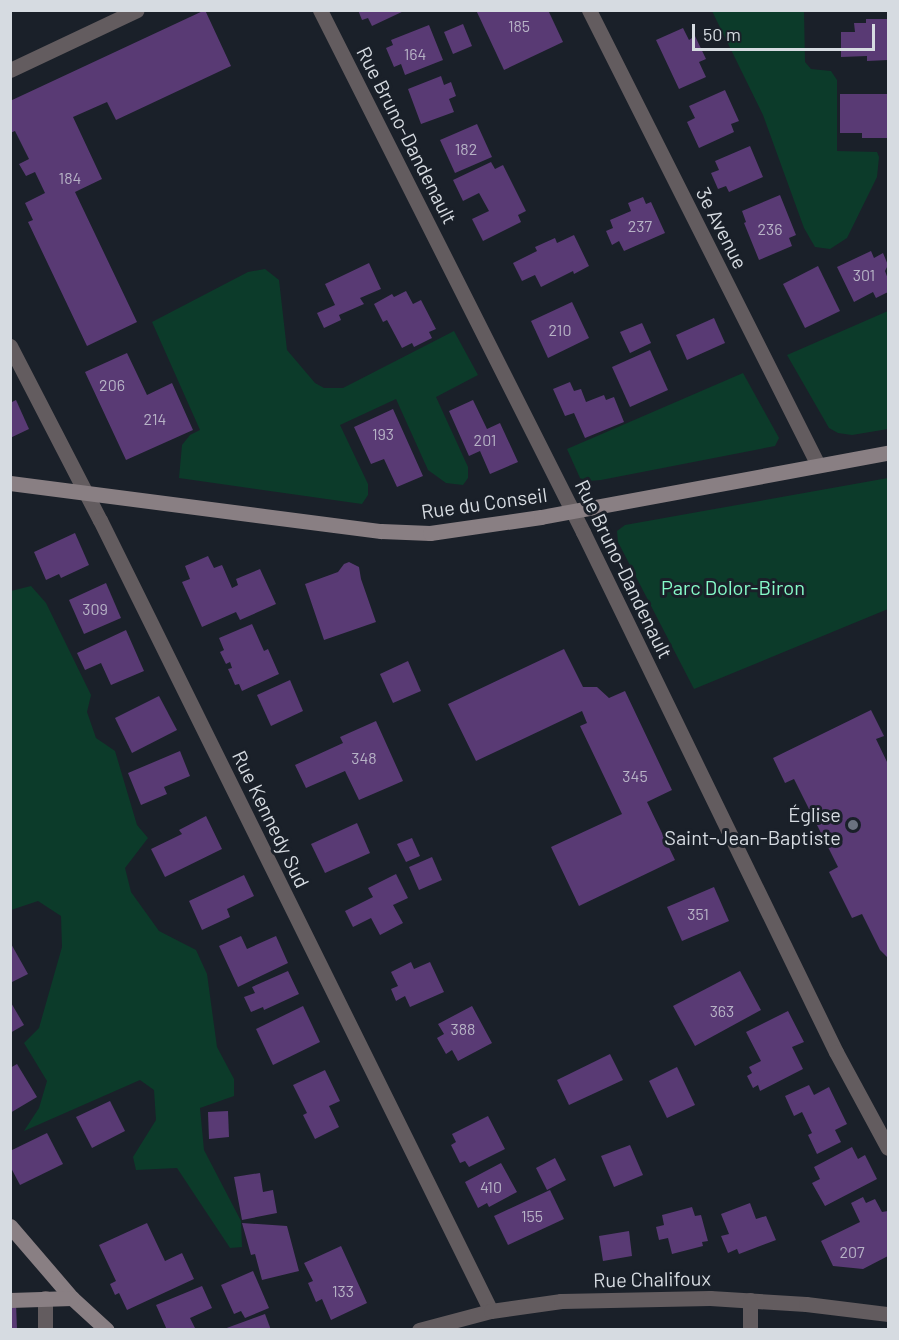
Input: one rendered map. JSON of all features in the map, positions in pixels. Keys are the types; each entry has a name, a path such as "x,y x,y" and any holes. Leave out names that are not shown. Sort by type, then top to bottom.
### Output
{"street":[{"path":"10,70 137,10"},
{"name":"Rue Bruno-Dandenault","path":"320,10 572,511 836,1052 888,1148"},
{"name":"3e Avenue","path":"590,10 818,465"},
{"name":"Rue Kennedy Sud","path":"10,346 491,1311"},
{"name":"Rue du Conseil","path":"10,483 405,534 462,529 572,511 888,453"},
{"path":"10,1226 72,1298 106,1329"},
{"path":"45,1298 45,1329"},
{"path":"10,1300 72,1298"},
{"path":"750,1300 750,1329"},
{"name":"Rue Chalifoux","path":"419,1329 491,1311 561,1301 750,1300 888,1314"}],"green space":[{"path":"712,11 804,11 805,62 811,69 831,71 837,80 837,151 877,152 879,157 877,177 847,238 830,249 815,247 804,228 763,115"},
{"path":"265,269 279,280 287,350 315,383 324,388 343,388 454,331 478,375 436,397 468,467 468,478 463,485 446,483 428,470 396,399 340,425 368,484 368,495 362,504 179,478 182,445 190,435 200,430 152,322 248,272"},
{"path":"888,311 888,429 852,435 838,433 829,428 787,355"},
{"path":"743,373 779,438 775,446 601,480 588,481 580,478 567,449"},
{"name":"Parc Dolor-Biron","path":"888,478 888,609 694,689 618,542 617,531 625,525"},
{"path":"31,586 46,603 91,695 87,712 96,738 115,751 137,825 148,838 125,868 131,892 159,931 196,950 207,974 217,1047 234,1079 234,1096 200,1108 204,1150 241,1221 242,1247 230,1248 177,1168 136,1170 133,1157 156,1120 154,1090 140,1080 24,1131 39,1108 47,1081 24,1043 39,1028 62,947 61,916 38,901 11,910 11,591"}],"building":[{"path":"205,10 231,66 116,120 107,102 73,117 102,179 75,192 137,322 87,346 28,222 33,220 25,203 45,193 35,172 26,176 19,164 29,159 15,131 10,133 10,101"},
{"path":"358,10 406,10 372,26 368,18 362,20"},
{"path":"476,10 548,10 563,42 504,70"},
{"path":"866,19 888,19 888,60 867,61 867,56 841,57 841,32 855,32 854,23 866,23"},
{"path":"463,24 472,46 453,54 444,32"},
{"path":"429,25 443,60 405,75 401,64 394,67 386,48 393,45 391,40"},
{"path":"683,28 689,40 695,36 706,59 699,62 706,77 679,89 656,40"},
{"path":"441,76 444,85 451,82 456,96 449,99 454,112 421,124 408,89"},
{"path":"725,90 739,121 731,124 734,132 699,148 687,122 695,118 689,106"},
{"path":"840,94 888,94 888,138 862,138 862,133 840,133"},
{"path":"477,124 492,157 455,173 440,140"},
{"path":"750,146 763,177 729,192 726,186 718,189 711,173 719,170 715,161"},
{"path":"491,162 495,169 503,165 526,211 518,215 521,222 483,241 472,219 489,211 479,193 463,201 453,180"},
{"path":"780,195 796,235 789,238 792,246 759,260 744,223 746,222 742,211"},
{"path":"643,197 646,204 651,202 665,233 624,251 619,241 612,245 606,231 613,228 610,220 631,211 628,203"},
{"path":"574,235 589,266 574,274 573,271 541,287 535,275 522,281 513,263 537,251 535,247 555,238 557,243"},
{"path":"871,251 874,258 883,253 888,265 885,271 888,279 888,292 876,298 873,292 854,302 837,267"},
{"path":"369,263 381,289 360,298 364,304 339,315 341,320 324,328 317,313 335,305 325,284"},
{"path":"818,266 840,311 805,328 783,284"},
{"path":"406,291 413,304 421,300 436,329 429,332 432,338 414,347 412,343 402,348 387,320 383,322 374,304 392,294 394,297"},
{"path":"572,302 589,338 548,358 531,321"},
{"path":"714,318 725,343 687,360 676,335"},
{"path":"642,323 651,343 630,353 620,332"},
{"path":"650,350 668,390 630,407 612,367"},
{"path":"127,353 147,395 172,383 193,430 126,460 85,372"},
{"path":"570,382 574,391 581,389 586,402 604,395 606,400 614,397 624,422 585,438 574,413 565,416 553,389"},
{"path":"16,400 29,429 10,438 10,403"},
{"path":"473,400 487,429 500,423 518,462 490,474 480,451 469,456 449,411"},
{"path":"393,409 423,476 397,487 384,459 371,464 354,427"},
{"path":"75,533 89,565 61,578 59,574 46,580 34,552"},
{"path":"208,556 214,568 222,565 232,588 238,585 236,579 260,569 276,604 240,620 236,612 202,627 182,582 190,579 185,566"},
{"path":"349,562 359,567 376,622 324,640 305,584 338,572 344,564"},
{"path":"106,583 121,618 84,634 69,600"},
{"path":"252,624 264,651 268,649 279,674 242,691 239,684 235,685 228,669 232,668 230,662 226,664 220,652 224,650 219,638"},
{"path":"126,630 144,671 111,685 101,663 85,670 77,653"},
{"path":"564,649 583,687 597,687 609,698 625,691 672,790 647,802 675,860 579,906 551,847 622,814 580,726 587,723 582,711 476,761 448,704"},
{"path":"408,661 421,691 393,703 380,674"},
{"path":"290,680 303,711 271,726 257,695"},
{"path":"159,696 177,730 132,753 115,718"},
{"name":"Église Saint-Jean-Baptiste","path":"871,710 884,736 876,739 888,764 888,958 880,950 862,914 852,918 829,872 838,867 794,779 785,783 773,758"},
{"path":"376,721 403,781 359,800 345,771 306,788 295,765 343,743 340,737"},
{"path":"180,751 190,776 164,787 167,794 141,805 128,773"},
{"path":"206,816 222,849 165,877 151,849 182,834 179,830"},
{"path":"357,823 370,853 325,873 311,844"},
{"path":"412,838 420,856 406,862 397,844"},
{"path":"432,857 442,880 419,890 409,867"},
{"path":"396,874 408,898 393,905 403,923 380,935 371,918 353,927 345,911 373,897 368,888"},
{"path":"244,875 254,896 227,909 230,917 202,930 189,901"},
{"path":"714,887 729,921 682,941 667,907"},
{"path":"241,936 247,949 276,936 288,963 238,987 219,946"},
{"path":"10,942 28,974 10,983"},
{"path":"411,962 414,969 430,962 444,992 410,1007 405,996 396,1001 391,989 398,986 391,972"},
{"path":"288,971 299,994 264,1010 263,1007 251,1012 244,997 255,993 252,987"},
{"path":"740,971 761,1010 695,1046 673,1006"},
{"path":"10,1001 24,1025 10,1033"},
{"path":"303,1006 320,1042 273,1065 256,1029"},
{"path":"472,1006 492,1043 458,1061 452,1050 446,1054 437,1038 444,1034 438,1024"},
{"path":"788,1011 804,1042 792,1047 803,1069 760,1091 758,1085 753,1088 747,1076 752,1073 749,1067 761,1061 746,1032"},
{"path":"610,1054 623,1080 569,1105 557,1080"},
{"path":"17,1064 37,1097 10,1113 10,1068"},
{"path":"677,1067 695,1105 667,1118 649,1081"},
{"path":"325,1070 340,1101 329,1106 339,1127 315,1139 303,1115 307,1113 293,1085"},
{"path":"809,1085 814,1095 829,1087 847,1124 835,1130 841,1142 817,1154 808,1135 812,1133 802,1112 794,1116 785,1096"},
{"path":"110,1101 125,1131 92,1148 76,1117"},
{"path":"228,1111 229,1137 209,1139 208,1112"},
{"path":"488,1116 505,1149 469,1167 465,1161 460,1163 451,1145 456,1142 452,1134"},
{"path":"47,1133 63,1164 20,1185 10,1166 10,1151"},
{"path":"630,1145 643,1175 614,1187 601,1156"},
{"path":"852,1147 858,1159 865,1155 877,1179 825,1206 812,1183 820,1179 814,1167"},
{"path":"555,1158 566,1180 547,1190 536,1168"},
{"path":"501,1163 517,1192 489,1207 487,1203 478,1208 465,1182"},
{"path":"260,1173 263,1192 273,1190 277,1213 242,1220 234,1177"},
{"path":"550,1190 564,1219 508,1245 494,1216"},
{"path":"863,1197 866,1203 875,1199 882,1212 888,1211 888,1256 863,1269 833,1266 821,1241 860,1222 851,1203"},
{"path":"750,1203 756,1219 766,1216 776,1240 739,1254 737,1249 728,1253 721,1236 729,1234 721,1214"},
{"path":"692,1207 695,1216 701,1215 708,1241 702,1242 703,1246 672,1254 668,1238 659,1240 656,1227 664,1225 662,1215"},
{"path":"147,1223 165,1261 182,1253 194,1279 127,1310 119,1293 115,1295 110,1284 116,1281 99,1245"},
{"path":"242,1223 287,1226 299,1271 262,1280 255,1254 251,1255"},
{"path":"629,1231 632,1256 603,1261 599,1236"},
{"path":"341,1246 367,1303 331,1320 322,1299 316,1302 308,1283 313,1281 304,1263"},
{"path":"253,1271 269,1308 245,1318 241,1311 234,1314 221,1285"},
{"path":"202,1286 212,1308 190,1318 196,1330 167,1330 156,1305"},
{"path":"10,1303 16,1303 17,1330 10,1330"},
{"path":"265,1314 271,1330 224,1330 224,1329"}],"place":[{"name":"Église Saint-Jean-Baptiste","path":"853,825"}]}
